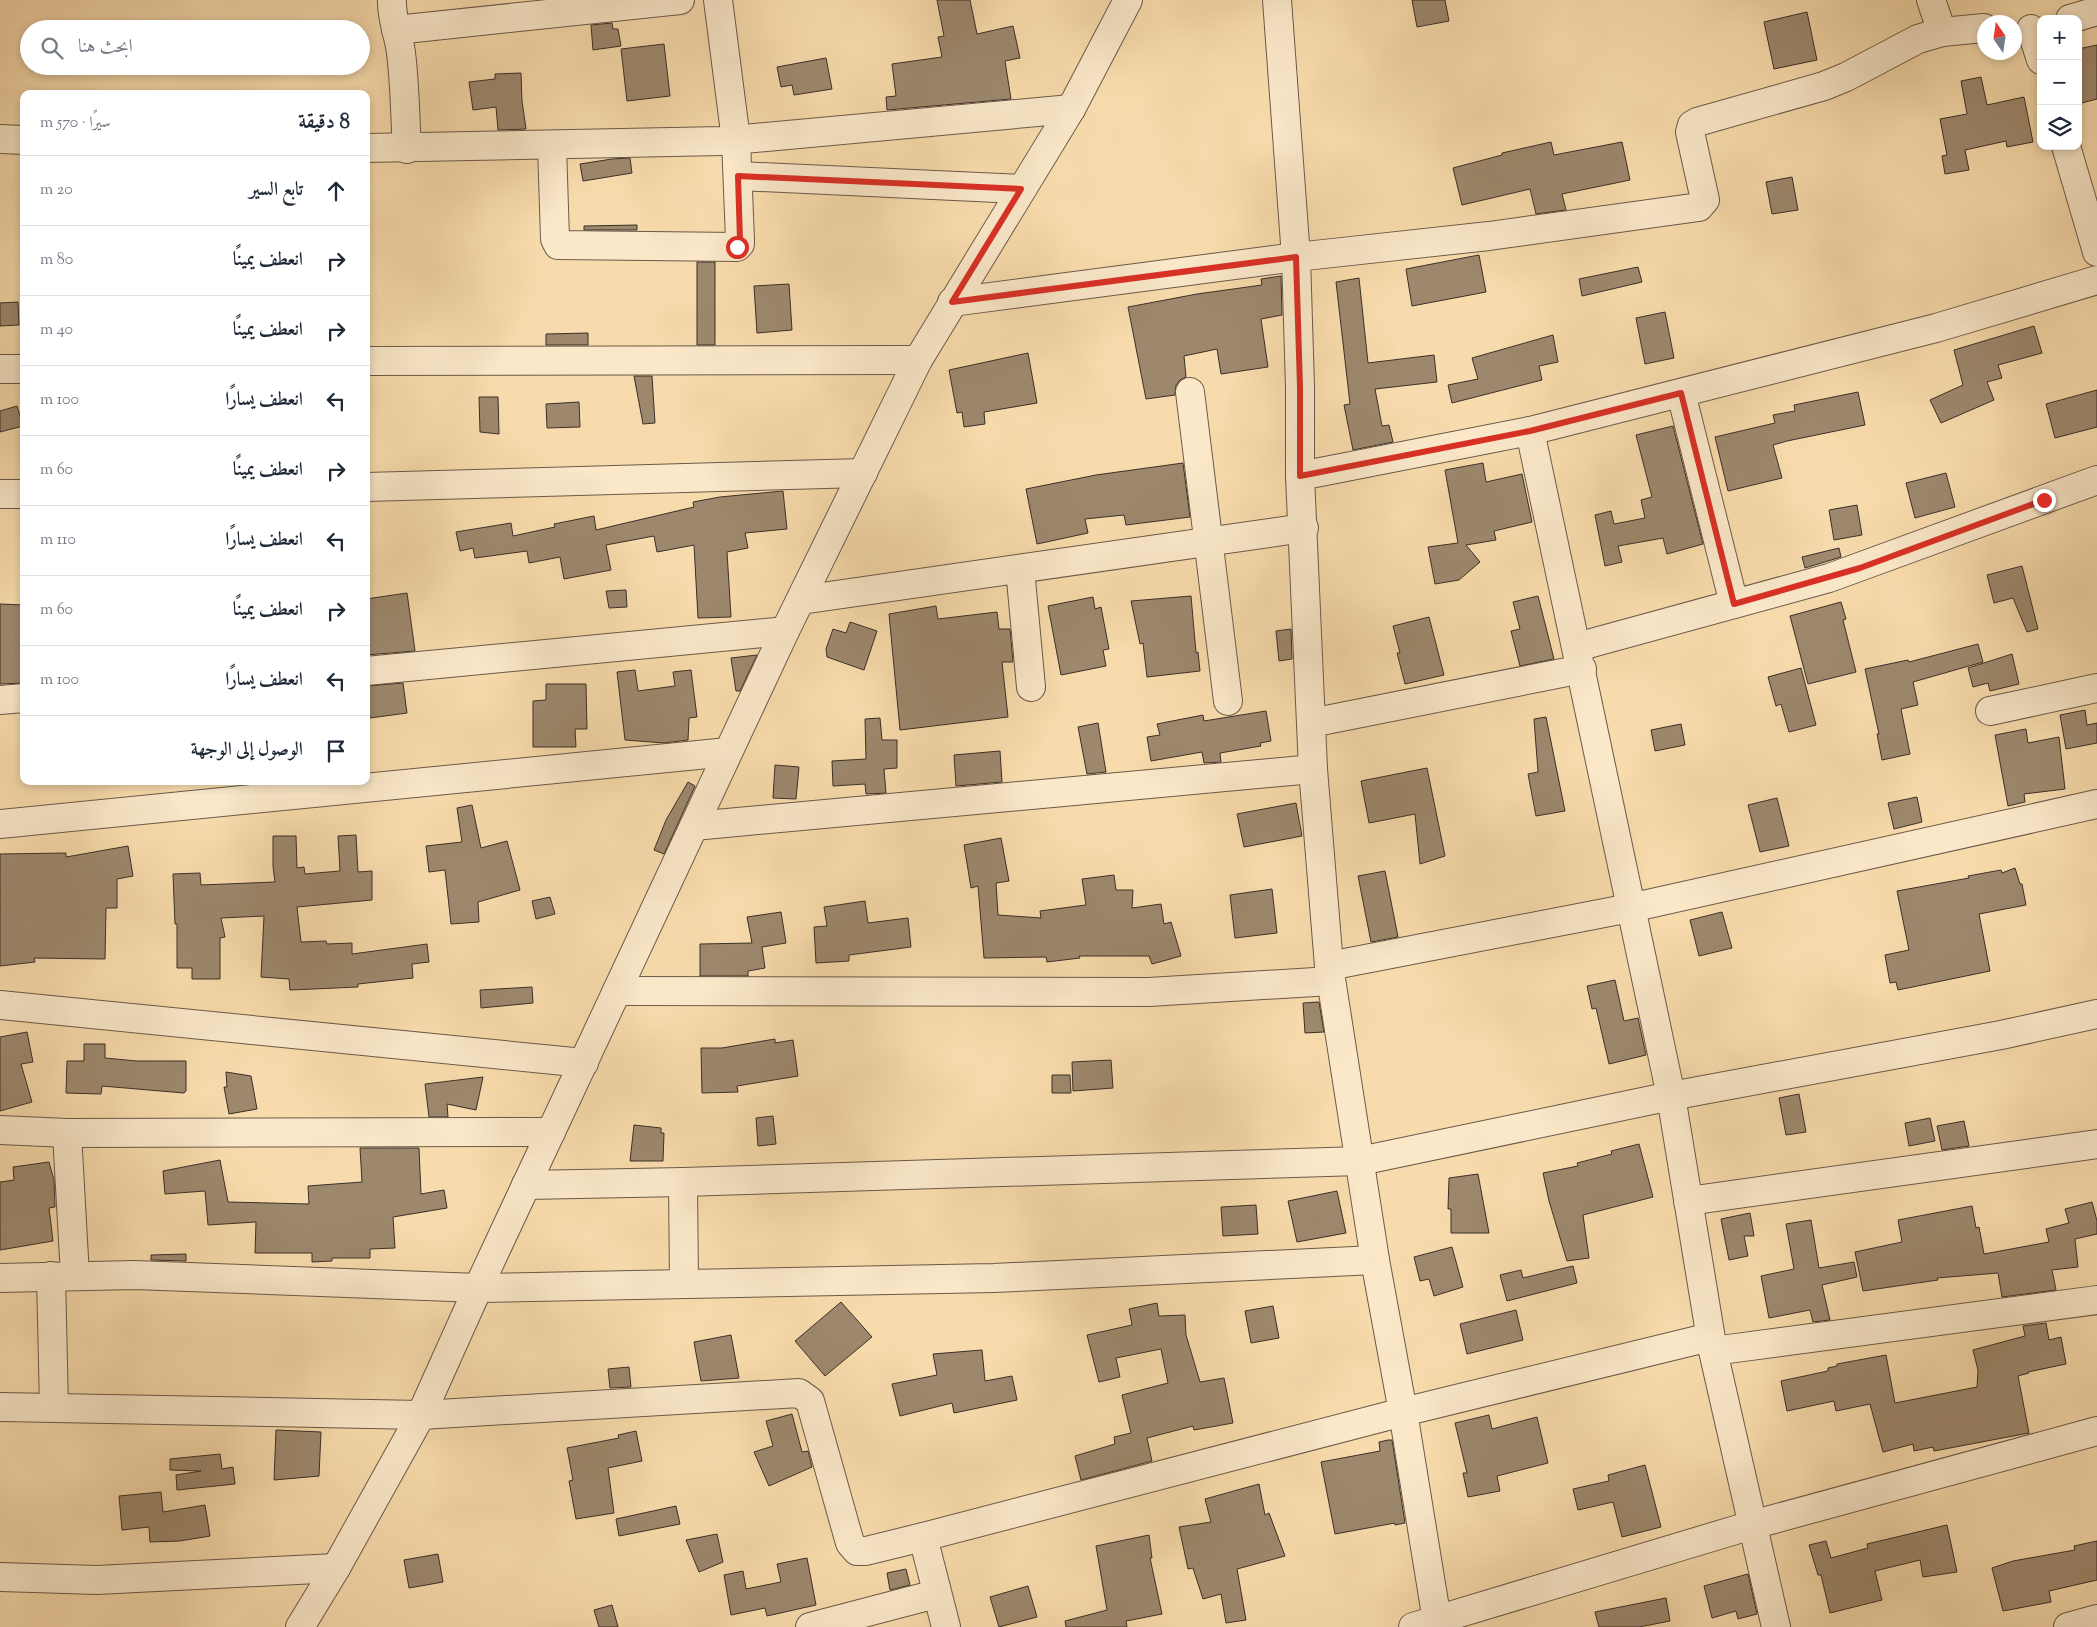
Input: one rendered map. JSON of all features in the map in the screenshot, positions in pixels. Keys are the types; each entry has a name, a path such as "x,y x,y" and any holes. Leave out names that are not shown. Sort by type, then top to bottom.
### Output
{"street":[{"path":"392,0 391,11 404,72 407,149"},
{"path":"396,30 680,0"},
{"path":"552,146 555,239 558,245 737,247 740,244 740,240 736,140 718,0"},
{"path":"300,1627 336,1568 420,1415 785,631 802,600 918,360 1071,109 1128,0"},
{"path":"1277,0 1296,257 1300,387 1300,476 1304,528 1313,769 1330,974 1375,1260 1403,1412 1429,1624 1752,1525 2097,1431"},
{"path":"1931,0 1942,32"},
{"path":"2082,15 2097,11"},
{"path":"2029,28 2037,49"},
{"path":"952,302 1296,257 1489,236 1699,207 1705,200 1690,132 1692,125 1824,86 1846,77 1918,39 1942,32 1977,29"},
{"path":"370,148 552,146 736,140 1071,109"},
{"path":"0,139 20,140"},
{"path":"2067,150 2097,252"},
{"path":"738,176 1021,189"},
{"path":"1300,476 1530,431 1936,328 2097,280"},
{"path":"370,361 918,360"},
{"path":"0,370 20,369"},
{"path":"1190,392 1210,541 1228,701"},
{"path":"1681,393 1734,604"},
{"path":"1530,431 1671,1096 1711,1344 1776,1627"},
{"path":"370,487 863,473"},
{"path":"1311,723 1579,658 1734,604 1860,568 2097,480"},
{"path":"0,494 20,494"},
{"path":"802,600 1304,528"},
{"path":"1020,569 1031,688"},
{"path":"370,671 785,631"},
{"path":"1990,711 2097,688"},
{"path":"0,700 20,698"},
{"path":"0,824 728,752"},
{"path":"694,826 1313,769"},
{"path":"617,990 1149,992 1330,974 2097,804"},
{"path":"0,1004 584,1063"},
{"path":"526,1185 683,1182 1360,1161 1671,1096 2001,1035 2097,1014"},
{"path":"0,1130 67,1133 551,1132"},
{"path":"54,1407 63,1276 67,1133"},
{"path":"1688,1201 2097,1144"},
{"path":"683,1182 684,1284"},
{"path":"0,1278 134,1275 478,1288 994,1278 1375,1260"},
{"path":"0,1407 420,1415 799,1393 810,1401 850,1543 857,1551 866,1551 1403,1412 1711,1344 2097,1300"},
{"path":"922,1537 946,1627"},
{"path":"0,1576 97,1580 336,1568"},
{"path":"810,1627 936,1594"},
{"path":"2068,1627 2097,1619"}],"building":[{"path":"937,0 970,0 977,34 1013,26 1020,58 1005,61 1011,99 887,110 886,97 896,96 892,64 942,57 938,37 944,36"},
{"path":"1412,0 1445,0 1449,21 1417,27"},
{"path":"1807,12 1817,60 1774,69 1764,22"},
{"path":"612,23 613,29 618,29 621,46 593,50 591,25"},
{"path":"664,44 670,96 627,101 621,49"},
{"path":"2097,45 2097,99 2082,103 2082,60 2082,48"},
{"path":"826,58 832,89 794,95 792,85 781,87 777,67"},
{"path":"521,73 526,129 498,130 496,107 473,110 469,82 495,79 495,74"},
{"path":"1981,77 1987,105 2024,97 2033,142 2007,147 2006,141 1965,150 1969,170 1945,174 1942,156 1947,155 1940,119 1967,114 1961,81"},
{"path":"1551,142 1554,155 1622,142 1630,180 1562,194 1566,210 1536,214 1530,189 1462,205 1453,168 1502,155 1502,153"},
{"path":"630,158 632,173 583,181 580,164"},
{"path":"1792,177 1798,210 1772,214 1766,182"},
{"path":"637,225 637,230 584,230 584,226"},
{"path":"1479,255 1486,292 1412,306 1406,269"},
{"path":"697,262 715,262 715,345 697,345"},
{"path":"1638,267 1642,282 1582,296 1579,279"},
{"path":"1281,276 1282,315 1261,319 1268,367 1221,374 1217,349 1184,356 1186,377 1176,385 1175,395 1146,399 1128,307 1197,294 1262,285 1261,279"},
{"path":"1359,278 1368,363 1434,355 1437,382 1375,389 1382,426 1389,425 1393,442 1353,450 1344,405 1350,404 1336,282"},
{"path":"789,284 792,330 757,333 754,286"},
{"path":"18,302 19,325 0,326 0,303"},
{"path":"1665,312 1674,358 1645,364 1636,318"},
{"path":"2034,326 2042,353 1998,365 2002,378 1987,382 1994,400 1941,423 1930,400 1963,385 1954,350"},
{"path":"588,333 588,345 546,345 546,334"},
{"path":"1553,335 1558,362 1539,366 1542,380 1452,403 1448,385 1478,379 1472,358"},
{"path":"1028,353 1037,403 984,412 985,424 964,427 962,412 957,413 949,370"},
{"path":"634,376 652,376 655,423 643,424"},
{"path":"2097,390 2097,427 2055,438 2046,404"},
{"path":"1858,392 1865,425 1773,445 1782,478 1728,491 1715,437 1775,423 1773,415 1795,411 1794,405"},
{"path":"479,397 498,397 499,434 480,432"},
{"path":"579,402 580,427 547,428 546,404"},
{"path":"17,406 20,416 20,427 0,432 0,411"},
{"path":"1673,426 1703,544 1667,554 1663,538 1618,546 1622,562 1605,566 1595,515 1611,511 1614,524 1645,518 1641,500 1652,497 1636,435"},
{"path":"1183,463 1190,517 1126,525 1124,515 1085,519 1088,533 1037,544 1026,489 1096,475"},
{"path":"1483,463 1486,482 1522,474 1532,522 1494,531 1496,540 1466,545 1480,562 1459,580 1435,584 1428,547 1458,543 1445,470"},
{"path":"1946,473 1955,507 1915,518 1906,483"},
{"path":"783,491 787,529 745,533 748,548 727,552 731,617 698,618 694,545 657,552 654,536 606,545 611,570 564,579 560,557 529,563 527,551 475,558 473,548 460,551 456,532 511,523 513,536 555,527 554,524 594,516 596,530 694,507 693,502 720,497"},
{"path":"1857,505 1862,535 1834,540 1829,510"},
{"path":"1839,548 1841,557 1805,568 1802,557"},
{"path":"2022,566 2038,629 2027,632 2013,598 1994,603 1987,575"},
{"path":"626,590 627,607 609,608 606,591"},
{"path":"407,593 415,651 370,655 370,598"},
{"path":"1191,596 1196,653 1198,652 1200,671 1147,677 1143,643 1140,644 1131,601"},
{"path":"1538,596 1554,659 1520,666 1511,631 1520,629 1513,602"},
{"path":"1093,597 1095,609 1101,607 1109,649 1103,650 1106,666 1061,675 1048,606"},
{"path":"1841,602 1846,619 1843,620 1856,672 1808,684 1790,616"},
{"path":"0,604 20,605 20,683 0,684"},
{"path":"936,606 938,619 997,612 999,629 1010,629 1013,662 1002,662 1008,717 900,730 889,614"},
{"path":"1429,617 1444,675 1405,684 1397,653 1400,653 1393,626"},
{"path":"850,622 877,631 864,670 827,657 826,649 833,629 846,633"},
{"path":"1291,629 1292,659 1279,661 1276,631"},
{"path":"1978,644 1983,662 1913,682 1918,705 1901,709 1910,754 1882,760 1877,734 1879,734 1865,669 1908,660 1909,662"},
{"path":"2012,654 2019,684 1990,691 1988,683 1973,687 1968,668"},
{"path":"757,655 740,691 736,691 731,658"},
{"path":"1801,668 1816,725 1789,732 1781,704 1776,706 1768,677"},
{"path":"635,670 638,691 675,686 673,672 691,670 697,717 689,718 688,740 664,743 625,740 617,672"},
{"path":"403,683 407,713 370,718 370,686"},
{"path":"546,684 586,684 587,729 575,729 576,747 533,747 533,701 546,700"},
{"path":"2085,710 2087,725 2097,723 2097,743 2066,749 2060,715"},
{"path":"1266,711 1271,741 1260,743 1261,746 1220,753 1221,762 1204,763 1202,752 1151,761 1147,737 1160,735 1157,724 1203,715 1204,721"},
{"path":"1546,717 1565,811 1536,816 1528,774 1538,772 1534,719"},
{"path":"880,718 882,740 897,740 897,768 884,769 886,793 866,794 865,784 833,786 832,761 866,759 865,719"},
{"path":"1098,723 1106,772 1087,774 1078,727"},
{"path":"1681,724 1685,745 1655,751 1651,730"},
{"path":"2026,729 2028,743 2059,737 2065,789 2024,794 2025,802 2008,806 1995,735"},
{"path":"1000,751 1002,782 956,786 954,755"},
{"path":"775,765 799,767 796,799 773,798"},
{"path":"1427,768 1445,856 1420,864 1415,814 1369,823 1361,781"},
{"path":"688,782 695,786 664,854 654,850 666,820"},
{"path":"1917,797 1922,822 1894,829 1888,803"},
{"path":"1777,798 1789,846 1760,852 1748,805"},
{"path":"1296,803 1302,836 1244,847 1237,814"},
{"path":"472,805 481,848 507,841 520,890 478,902 479,922 451,924 445,870 429,872 426,846 462,842 457,808"},
{"path":"356,835 358,872 372,871 372,900 297,907 301,942 352,943 352,954 427,944 429,962 412,964 413,978 358,984 358,987 290,990 289,979 261,977 264,916 221,918 225,937 220,938 220,979 192,979 192,968 177,968 177,924 175,924 173,874 200,873 201,885 275,882 273,836 296,836 297,868 304,867 305,874 340,871 338,836"},
{"path":"1001,838 1009,881 996,883 998,915 1041,918 1040,911 1086,905 1082,879 1114,875 1116,890 1133,890 1132,908 1161,904 1164,924 1171,922 1181,956 1152,964 1149,956 1079,956 1080,958 1047,962 1046,957 984,958 978,886 971,888 964,845"},
{"path":"128,846 133,876 117,879 117,908 106,908 105,959 34,958 35,962 0,966 0,854 66,853 66,857"},
{"path":"2015,868 2020,884 2022,884 2026,905 1979,914 1990,971 1898,990 1896,982 1890,983 1885,955 1909,950 1897,891 1969,878 1968,876 2001,870 2002,873"},
{"path":"1385,871 1398,937 1371,942 1358,876"},
{"path":"1272,889 1277,933 1235,938 1230,895"},
{"path":"550,897 555,914 536,919 532,901"},
{"path":"865,901 868,923 908,918 911,947 849,955 849,961 816,963 814,927 827,926 824,907"},
{"path":"781,912 786,943 762,947 765,968 748,971 748,976 700,976 700,944 752,943 747,917"},
{"path":"1722,912 1732,948 1699,956 1690,920"},
{"path":"1615,980 1624,1021 1638,1018 1646,1055 1609,1064 1596,1008 1592,1009 1587,986"},
{"path":"532,987 533,1003 481,1008 480,990"},
{"path":"1319,1002 1324,1032 1305,1033 1303,1003"},
{"path":"27,1032 33,1062 21,1064 32,1102 0,1111 0,1037"},
{"path":"775,1039 775,1043 793,1040 798,1076 737,1086 738,1092 702,1093 701,1048 722,1048"},
{"path":"84,1044 105,1044 105,1058 137,1061 186,1061 186,1091 184,1093 102,1086 101,1094 66,1093 67,1061 84,1061"},
{"path":"1111,1060 1113,1088 1073,1091 1072,1062"},
{"path":"226,1072 251,1076 257,1109 229,1114 224,1087 227,1087"},
{"path":"1052,1075 1070,1075 1071,1093 1052,1093"},
{"path":"483,1077 476,1110 447,1104 448,1117 429,1117 425,1084"},
{"path":"1799,1094 1806,1132 1786,1135 1779,1098"},
{"path":"773,1116 776,1144 758,1146 756,1118"},
{"path":"1930,1118 1935,1141 1909,1146 1905,1123"},
{"path":"1964,1121 1969,1146 1942,1150 1937,1126"},
{"path":"634,1125 661,1128 661,1133 664,1133 663,1161 630,1161"},
{"path":"1639,1144 1653,1197 1583,1215 1589,1258 1567,1261 1549,1201 1543,1173 1578,1166 1577,1163 1612,1154 1611,1151"},
{"path":"360,1148 419,1148 421,1194 444,1190 447,1208 393,1217 395,1248 370,1249 370,1258 332,1258 332,1261 312,1262 312,1253 255,1253 256,1222 208,1225 205,1191 165,1194 163,1171 220,1160 228,1202 309,1204 308,1186 362,1182"},
{"path":"49,1162 54,1180 55,1207 49,1208 53,1241 0,1250 0,1182 14,1180 13,1167"},
{"path":"1478,1174 1489,1233 1451,1233 1451,1209 1448,1209 1449,1178"},
{"path":"1337,1191 1346,1233 1297,1242 1288,1201"},
{"path":"2092,1202 2097,1221 2097,1234 2075,1239 2078,1267 2052,1270 2056,1290 2002,1297 1998,1273 1937,1278 1938,1280 1863,1291 1855,1252 1902,1242 1898,1220 1972,1206 1976,1228 1979,1227 1984,1254 2049,1242 2046,1229 2069,1223 2065,1209"},
{"path":"1256,1205 1258,1234 1223,1236 1221,1207"},
{"path":"1750,1213 1754,1236 1744,1236 1748,1256 1729,1260 1721,1219"},
{"path":"1811,1220 1819,1268 1854,1262 1857,1277 1822,1285 1830,1320 1813,1322 1810,1310 1769,1318 1761,1276 1794,1269 1786,1224"},
{"path":"1452,1247 1463,1287 1434,1296 1429,1279 1420,1281 1414,1257"},
{"path":"186,1254 186,1261 151,1260 151,1255"},
{"path":"1573,1266 1577,1283 1507,1301 1500,1275 1521,1270 1523,1278"},
{"path":"841,1302 872,1337 825,1376 795,1341"},
{"path":"1157,1303 1159,1316 1185,1315 1186,1335 1200,1382 1224,1378 1233,1423 1194,1430 1193,1426 1147,1438 1152,1461 1081,1480 1075,1456 1115,1444 1114,1437 1131,1433 1122,1395 1168,1383 1161,1349 1116,1358 1120,1377 1099,1382 1087,1335 1132,1325 1129,1309"},
{"path":"1273,1306 1279,1338 1251,1343 1245,1311"},
{"path":"1516,1310 1523,1340 1467,1354 1460,1324"},
{"path":"2046,1323 2049,1340 2061,1337 2066,1364 2018,1376 2029,1433 1934,1451 1933,1447 1914,1451 1913,1444 1883,1452 1870,1404 1836,1411 1834,1401 1787,1411 1781,1381 1828,1371 1828,1368 1837,1366 1837,1364 1886,1355 1895,1403 1977,1387 1978,1370 1973,1350 2025,1336 2023,1326"},
{"path":"731,1335 739,1378 701,1381 694,1342"},
{"path":"982,1350 985,1381 1012,1376 1017,1400 954,1413 952,1403 900,1416 892,1384 937,1375 933,1354"},
{"path":"629,1367 631,1387 610,1388 608,1369"},
{"path":"792,1414 802,1452 808,1451 812,1467 769,1486 754,1452 773,1446 766,1421"},
{"path":"1489,1415 1492,1429 1537,1417 1548,1463 1497,1476 1500,1491 1468,1497 1463,1473 1467,1473 1455,1423"},
{"path":"276,1430 321,1432 319,1476 274,1480"},
{"path":"636,1431 642,1461 608,1468 614,1513 576,1519 569,1481 573,1480 567,1448 619,1438 618,1435"},
{"path":"1392,1440 1405,1523 1395,1525 1395,1523 1335,1534 1321,1462 1380,1451 1379,1442"},
{"path":"220,1454 222,1469 233,1467 235,1484 177,1490 176,1475 201,1471 170,1470 170,1459"},
{"path":"1645,1465 1661,1527 1622,1537 1613,1502 1578,1510 1573,1489 1609,1481 1608,1475"},
{"path":"1259,1484 1265,1515 1269,1513 1285,1556 1237,1569 1246,1620 1226,1623 1221,1594 1203,1599 1193,1568 1188,1569 1179,1527 1211,1522 1205,1499"},
{"path":"161,1492 163,1512 205,1505 210,1536 180,1541 150,1542 149,1527 122,1530 119,1496"},
{"path":"676,1506 680,1524 619,1536 616,1519"},
{"path":"1947,1525 1957,1572 1923,1577 1920,1560 1875,1571 1882,1600 1830,1613 1821,1575 1818,1575 1809,1545 1826,1541 1831,1558 1868,1548 1867,1544"},
{"path":"717,1534 723,1562 699,1572 686,1540"},
{"path":"1149,1535 1152,1558 1150,1558 1162,1614 1126,1621 1127,1627 1066,1627 1065,1621 1107,1610 1096,1546"},
{"path":"2097,1541 2097,1580 2049,1591 2051,1602 2003,1611 1992,1568 2013,1561 2075,1550 2074,1546"},
{"path":"438,1554 443,1582 409,1588 404,1560"},
{"path":"807,1558 816,1605 767,1616 765,1608 731,1615 724,1575 743,1571 746,1589 781,1582 777,1564"},
{"path":"906,1569 910,1585 890,1590 887,1573"},
{"path":"1748,1574 1757,1614 1738,1619 1736,1611 1712,1618 1704,1586"},
{"path":"1028,1586 1037,1617 999,1627 990,1597"},
{"path":"1666,1598 1670,1621 1639,1627 1599,1627 1595,1612"},
{"path":"612,1605 618,1627 599,1627 594,1610"}],"route":[{"path":"737,247 740,244 738,176 1021,189 952,302 1296,257 1300,387 1300,476 1530,431 1681,393 1734,604 1860,568 1906,549 2044,500"}]}
